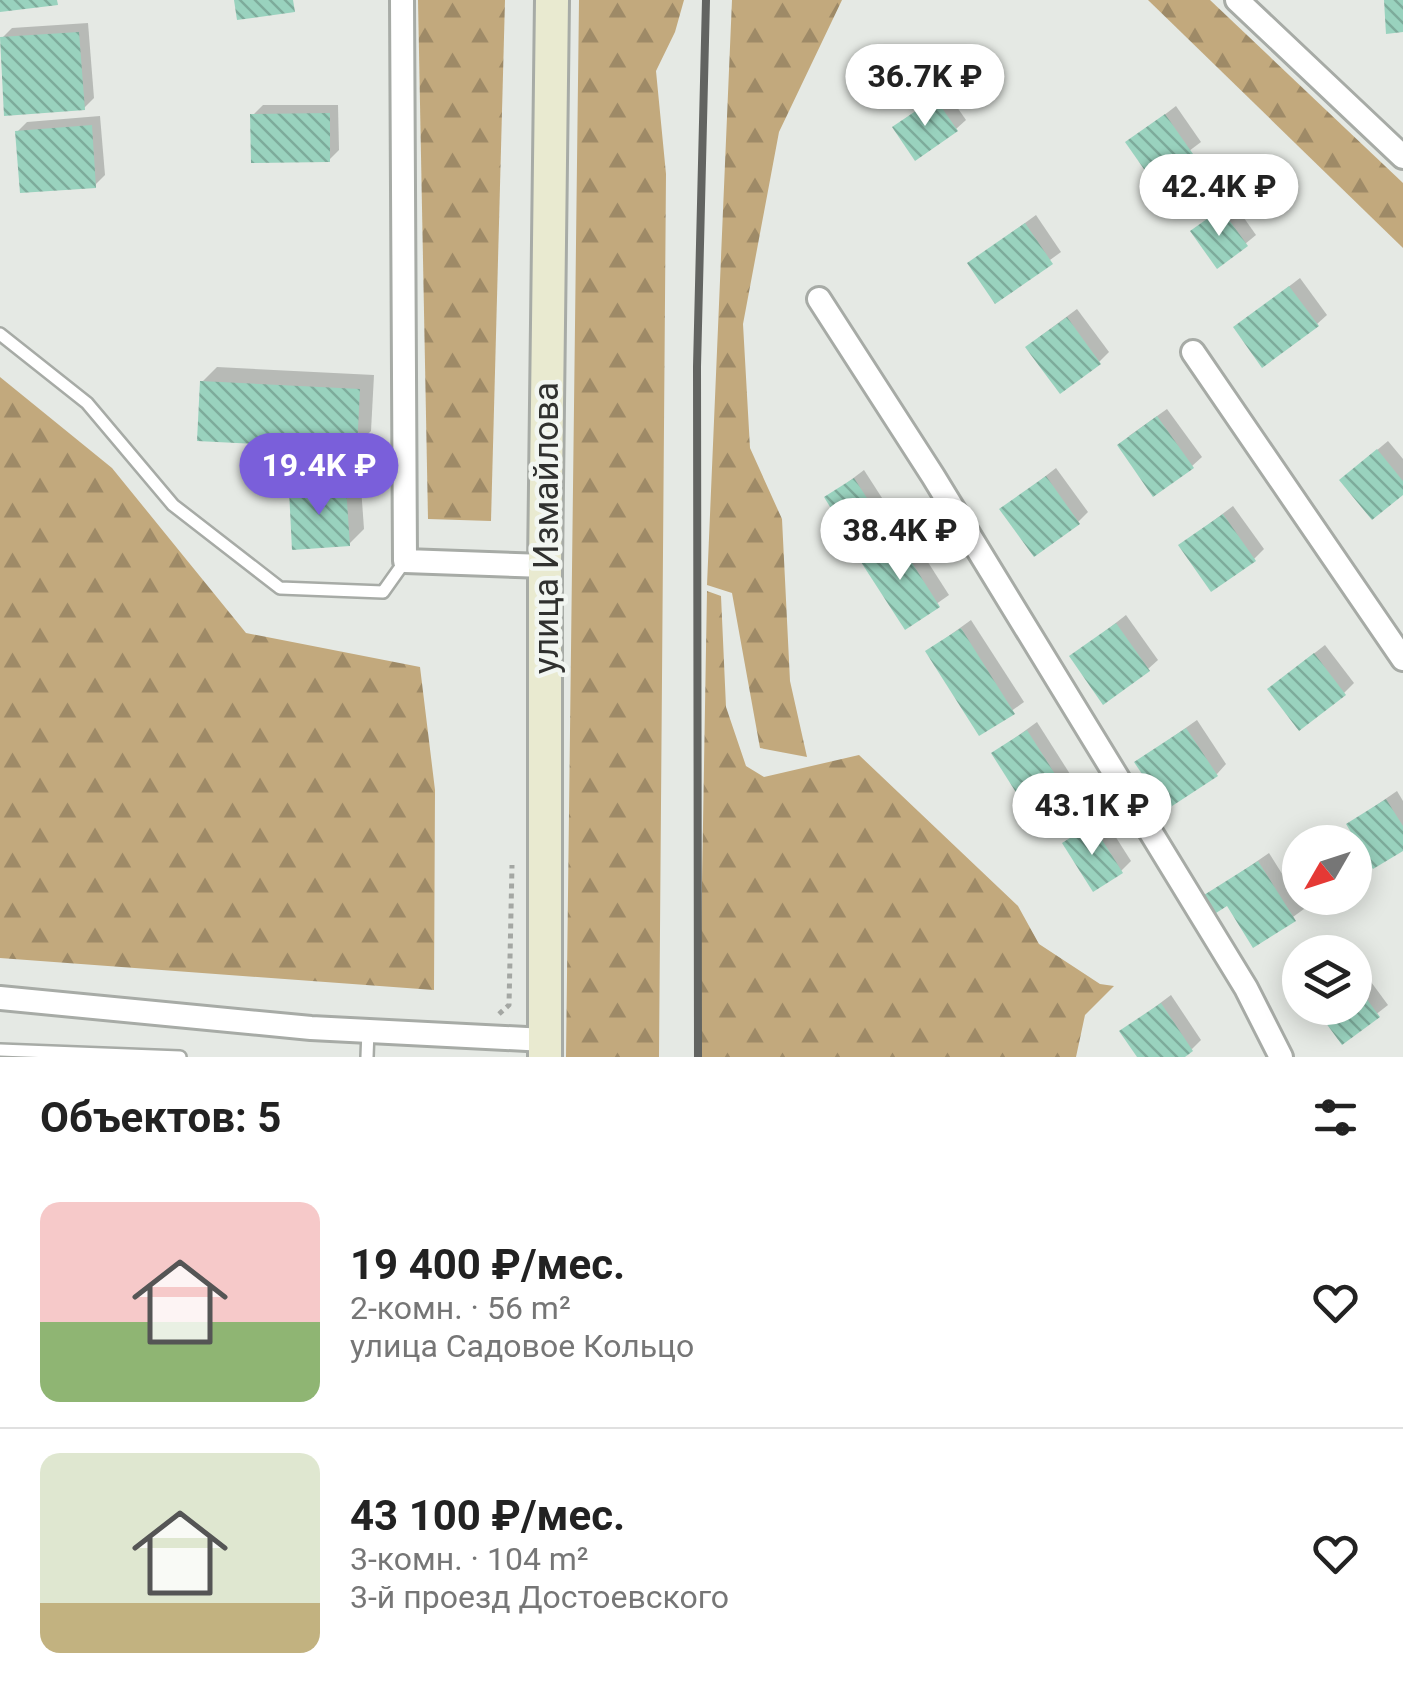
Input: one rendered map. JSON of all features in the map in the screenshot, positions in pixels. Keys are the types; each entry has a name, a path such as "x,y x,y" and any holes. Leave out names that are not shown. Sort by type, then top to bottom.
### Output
{"main road":[{"name":"улица Измайлова","path":"545,1049 545,566 552,0"}],"street":[{"path":"402,0 404,561 545,566"},
{"path":"1237,0 1403,157"},
{"path":"818,298 943,492 1246,988 1280,1057"},
{"path":"1193,352 1403,659"},
{"path":"0,998 545,1049"}],"lane":[{"path":"0,334 86,403 173,505 280,588 383,592 404,561"},
{"path":"367,1057 368,1030"},
{"path":"0,1050 180,1057"}],"green space":[{"path":"418,0 505,0 491,521 428,519"},
{"path":"579,0 684,0 675,32 656,71 666,174 659,1057 566,1057"},
{"path":"732,0 842,0 779,132 743,324 750,448 782,519 790,681 807,757 760,748 732,593 707,585"},
{"path":"1148,0 1210,0 1403,183 1403,248"},
{"path":"0,377 112,468 246,633 420,667 435,790 434,990 0,958"},
{"path":"707,591 721,596 726,707 746,766 764,777 859,755 1018,906 1039,944 1100,984 1114,986 1085,1015 1076,1057 699,1057"}],"building":[{"path":"0,0 57,0 58,5 0,12"},
{"path":"234,0 293,0 295,12 237,20"},
{"path":"1384,0 1403,0 1403,32 1386,34"},
{"path":"79,32 85,110 4,116 0,37"},
{"path":"935,98 958,131 915,161 892,127"},
{"path":"330,113 330,162 251,163 250,114"},
{"path":"1165,114 1193,154 1153,182 1125,142"},
{"path":"92,125 96,188 20,193 15,131"},
{"path":"1221,209 1248,246 1217,269 1190,231"},
{"path":"1025,223 1053,264 995,304 967,263"},
{"path":"1289,286 1319,326 1262,368 1233,327"},
{"path":"1067,317 1101,364 1060,394 1025,347"},
{"path":"200,381 360,389 357,449 197,441"},
{"path":"1157,416 1194,468 1153,497 1117,445"},
{"path":"1377,449 1403,481 1403,495 1372,520 1339,480"},
{"path":"1046,476 1080,524 1034,557 999,509"},
{"path":"854,478 885,526 854,546 824,497"},
{"path":"346,487 350,546 292,550 289,490"},
{"path":"1223,514 1256,561 1211,592 1178,545"},
{"path":"895,536 940,607 905,630 859,559"},
{"path":"1116,623 1150,671 1103,705 1069,656"},
{"path":"961,628 1015,714 979,736 925,651"},
{"path":"1314,653 1346,695 1299,731 1267,689"},
{"path":"1186,728 1218,776 1166,810 1134,762"},
{"path":"1027,730 1081,815 1045,838 991,753"},
{"path":"1386,799 1403,826 1403,851 1373,869 1372,825 1346,824"},
{"path":"1092,824 1123,873 1093,892 1062,843"},
{"path":"1258,861 1282,899 1282,915 1292,915 1296,921 1253,948 1227,906 1216,913 1204,895"},
{"path":"1161,1003 1193,1051 1185,1057 1137,1057 1119,1031"},
{"path":"1372,1006 1380,1017 1372,1023"},
{"path":"1327,1025 1369,1025 1342,1045"}],"railway":[{"path":"698,1057 697,367 706,0"}]}
